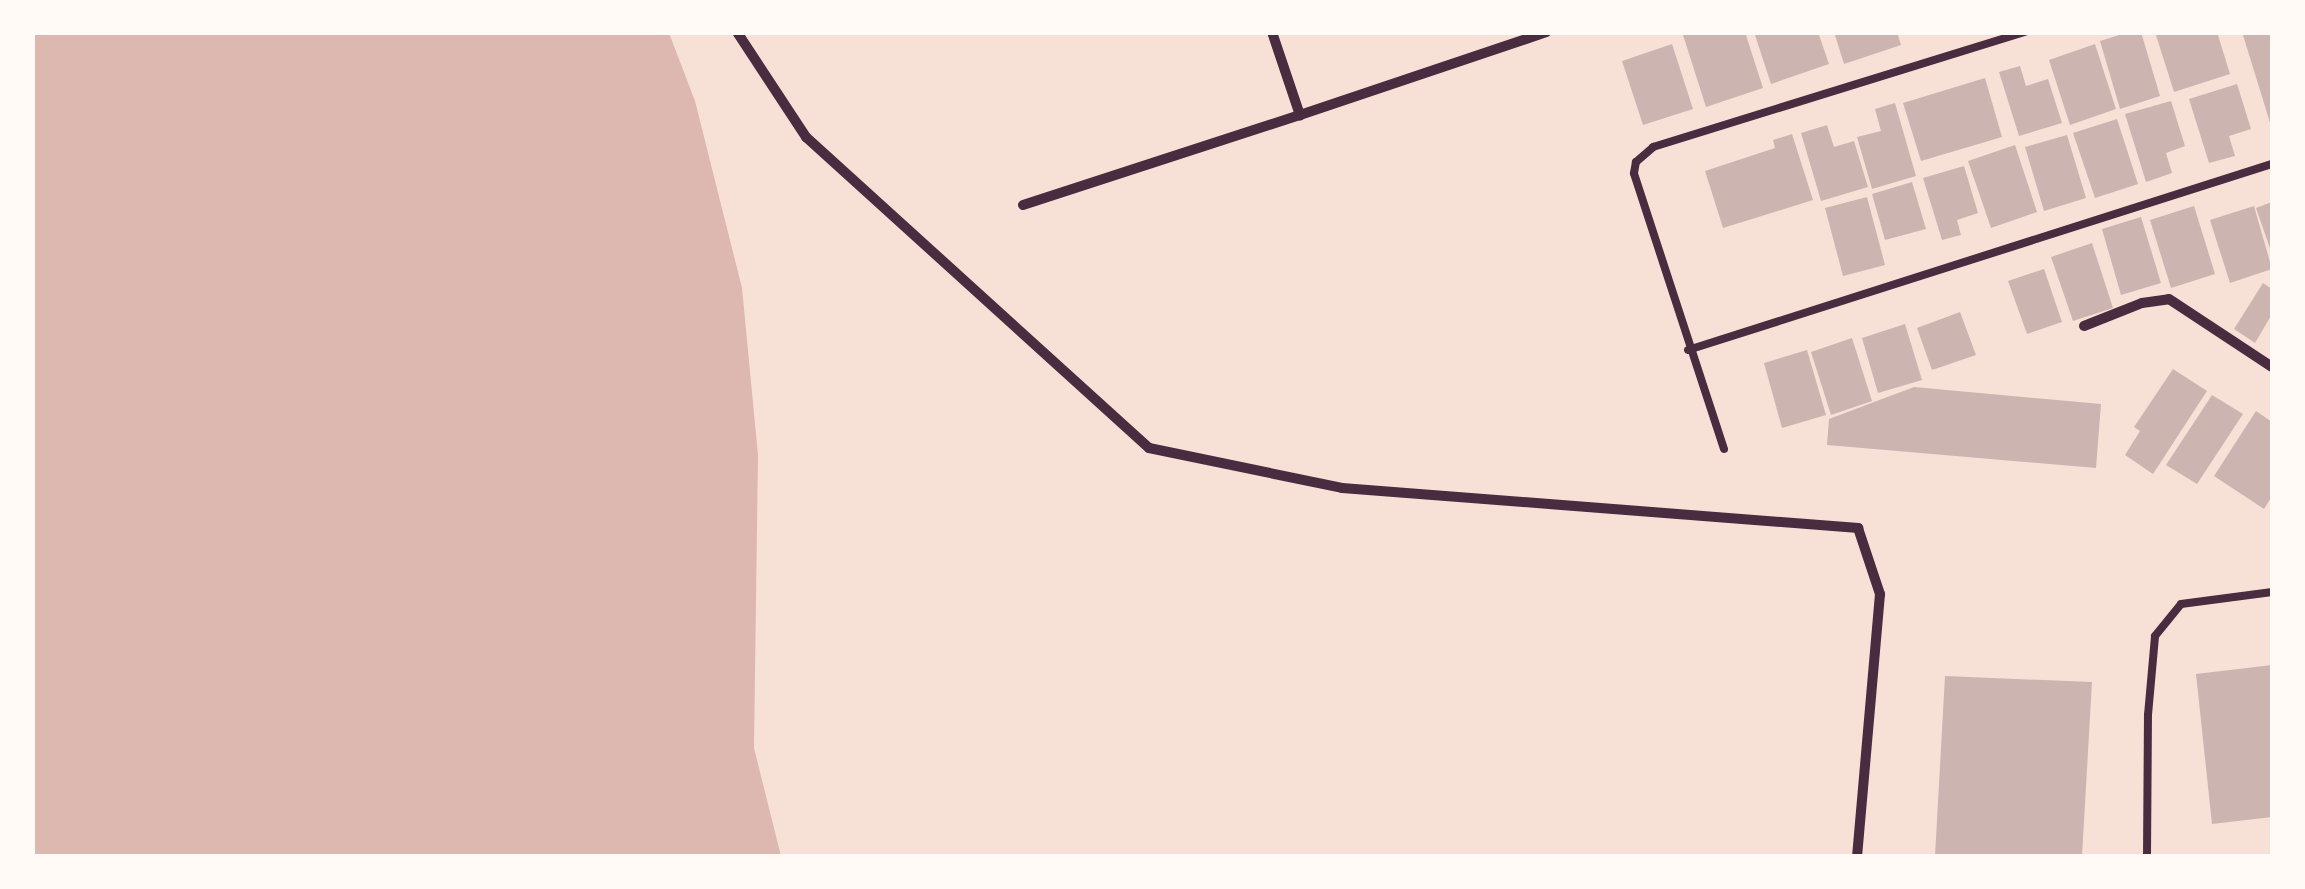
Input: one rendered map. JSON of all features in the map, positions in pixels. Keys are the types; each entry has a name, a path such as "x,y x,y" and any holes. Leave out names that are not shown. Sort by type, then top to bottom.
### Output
{"street":[{"path":"736,32 806,138 1149,448 1342,488 1858,528 1880,594 1857,856"},
{"path":"1272,32 1300,115"},
{"path":"1023,205 1546,32"},
{"path":"2084,326 2142,303 2169,299 2272,367"}],"lane":[{"path":"1724,449 1688,350 1634,173 1642,154 2025,32"},
{"path":"1688,350 2272,164"},
{"path":"2147,856 2148,715 2155,636 2181,604 2272,592"}],"shaded area":[{"path":"32,33 669,33 695,101 742,288 758,455 754,748 781,856 33,856"}],"building":[{"path":"1745,32 1763,88 1706,107 1683,35"},
{"path":"1754,32 1818,32 1829,64 1771,84"},
{"path":"1834,32 1897,32 1901,45 1844,64"},
{"path":"2141,32 2160,96 2120,109 2100,41"},
{"path":"2155,32 2217,32 2230,74 2174,92"},
{"path":"2242,32 2272,32 2272,129"},
{"path":"1672,44 1693,109 1643,125 1622,61"},
{"path":"2095,44 2116,109 2070,125 2049,60"},
{"path":"2020,66 2026,86 2048,79 2062,123 2019,136 1999,72"},
{"path":"1985,78 2002,137 1921,161 1903,103"},
{"path":"2237,84 2251,129 2229,136 2235,156 2209,163 2189,99"},
{"path":"2171,101 2185,146 2166,153 2172,173 2146,182 2125,114"},
{"path":"1895,103 1916,176 1872,189 1857,137 1881,131 1875,109"},
{"path":"2117,119 2138,184 2095,198 2073,133"},
{"path":"1827,125 1834,147 1854,141 1868,187 1821,201 1801,133"},
{"path":"1792,134 1813,200 1723,228 1705,171 1775,148 1773,140"},
{"path":"2067,135 2086,198 2044,211 2025,147"},
{"path":"2015,145 2037,212 1991,228 1968,161"},
{"path":"1964,166 1978,213 1957,220 1961,235 1942,240 1923,178"},
{"path":"1912,182 1926,229 1885,240 1872,194"},
{"path":"1867,197 1885,265 1843,276 1825,208"},
{"path":"2272,202 2272,254 2256,208"},
{"path":"2194,206 2215,274 2171,288 2150,220"},
{"path":"2254,206 2272,269 2230,283 2210,220"},
{"path":"2141,217 2161,283 2121,295 2102,229"},
{"path":"2092,243 2113,308 2073,321 2051,257"},
{"path":"2044,269 2062,322 2027,334 2008,281"},
{"path":"2263,283 2272,289 2272,314 2255,343 2234,329"},
{"path":"1960,312 1976,355 1932,370 1917,328"},
{"path":"1905,324 1922,380 1878,393 1862,338"},
{"path":"1852,338 1872,401 1831,415 1811,352"},
{"path":"1807,350 1826,415 1782,428 1764,363"},
{"path":"2173,369 2207,391 2153,474 2125,455 2140,431 2134,427"},
{"path":"1914,387 2101,404 2096,468 1827,445 1829,419"},
{"path":"2212,395 2243,414 2197,484 2166,465"},
{"path":"2256,411 2272,422 2272,496 2264,509 2214,476"},
{"path":"2272,665 2272,817 2212,824 2196,674"},
{"path":"1945,676 2092,682 2082,856 1935,856"}]}
